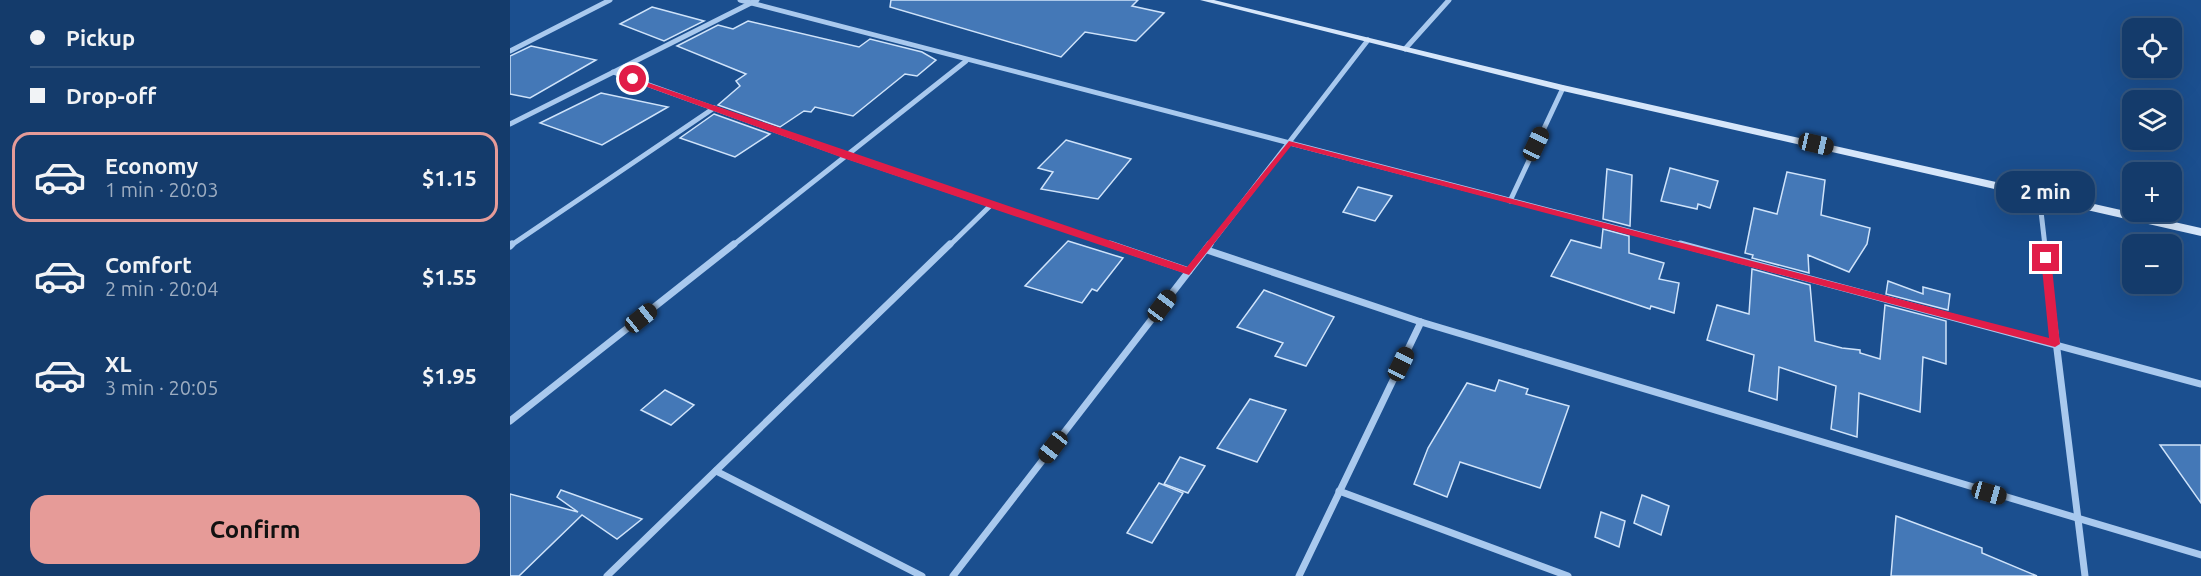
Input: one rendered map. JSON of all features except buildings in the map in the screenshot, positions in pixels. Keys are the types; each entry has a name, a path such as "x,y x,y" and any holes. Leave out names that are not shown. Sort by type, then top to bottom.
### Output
{"main road":[{"path":"1204,0 1563,88 2201,232"}],"street":[{"path":"510,51 610,0"},
{"path":"740,0 754,1 966,61 1289,143 2201,384"},
{"path":"1405,49 1449,0"},
{"path":"510,124 754,1"},
{"path":"953,576 1189,271 1208,250 1368,40"},
{"path":"510,421 966,61"},
{"path":"613,72 846,156 1189,271"},
{"path":"1510,201 1563,88"},
{"path":"510,246 714,108"},
{"path":"2039,194 2055,344 2085,576"},
{"path":"607,576 991,205"},
{"path":"1208,250 1421,322 2201,555"},
{"path":"1299,576 1421,322"},
{"path":"716,471 922,576"},
{"path":"1340,491 1568,576"}],"route":[{"path":"633,79 846,156 1189,271 1208,250 1289,143 2055,344 2046,258"}]}
